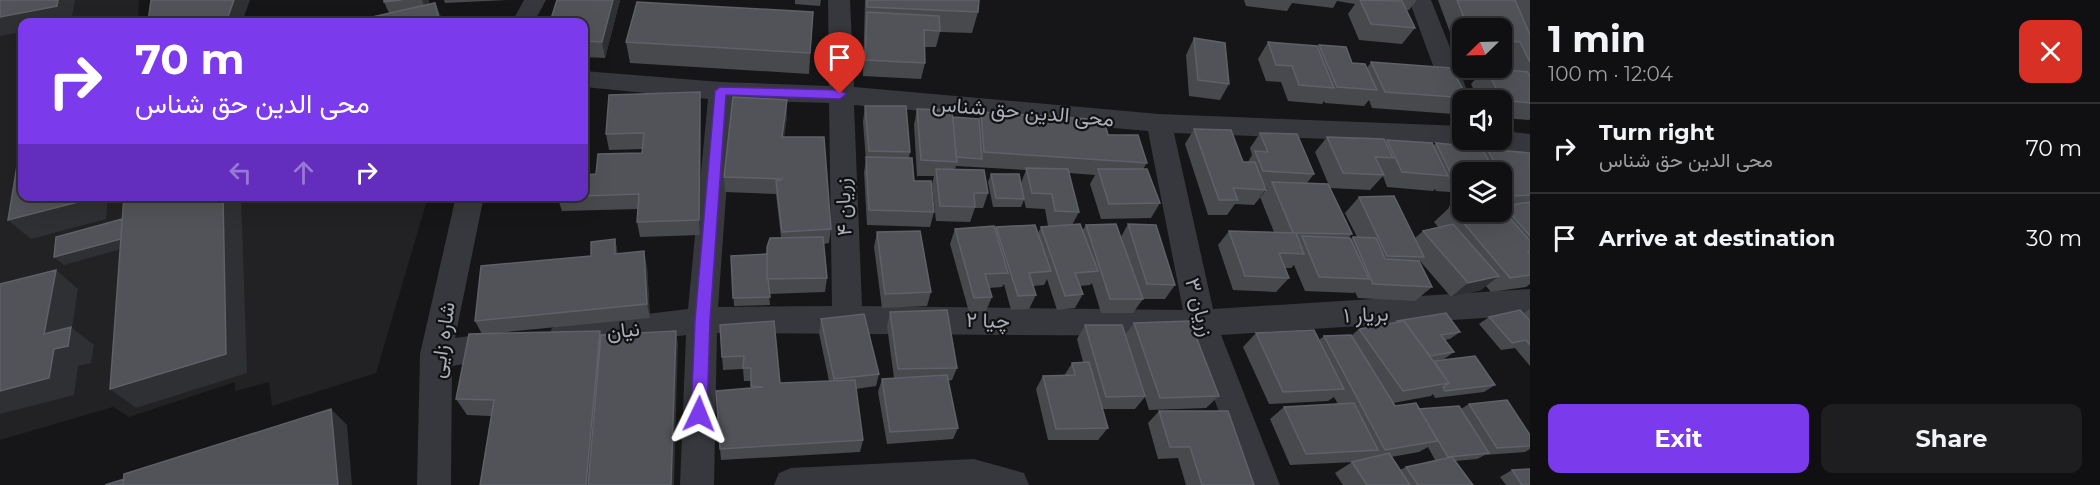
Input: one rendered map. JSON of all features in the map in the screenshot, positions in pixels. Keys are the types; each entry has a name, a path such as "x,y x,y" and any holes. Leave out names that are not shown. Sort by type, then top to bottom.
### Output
{"street":[{"path":"525,18 535,0"},
{"name":"زریان ۴","path":"839,0 847,318"},
{"path":"1420,0 1455,90"},
{"name":"محی الدین حق شناس","path":"588,79 720,91 840,94 1159,123 1452,135"},
{"path":"697,485 702,320 720,91"},
{"name":"زریان ۳","path":"1159,123 1201,323 1263,485"},
{"name":"شاره زایی","path":"434,485 436,354 469,201"},
{"name":"بریار ۱","path":"1201,323 1530,302"},
{"name":"چیا ۲","path":"702,320 847,318 1201,323"},
{"name":"نیان","path":"436,354 702,320"},
{"path":"791,485 974,476 1012,485"}],"shaded area":[{"path":"0,0 139,0 138,18 18,18 18,201 427,201 376,373 272,406 269,382 235,391 235,382 129,417 113,407 0,440"}],"building":[{"path":"0,0 58,0 57,6 0,17"},
{"path":"151,0 234,0 227,18 149,18"},
{"path":"557,0 613,0 602,42 588,41 588,18 551,18"},
{"path":"867,0 979,0 978,12 867,7"},
{"path":"1360,0 1402,1 1415,28 1371,24"},
{"path":"1457,0 1515,0 1530,35 1530,62 1520,42 1512,41 1512,18 1464,18"},
{"path":"637,2 813,12 810,53 626,42"},
{"path":"435,3 439,18 368,18"},
{"path":"867,12 939,16 940,31 924,30 925,63 865,60"},
{"path":"1194,38 1225,43 1229,84 1198,80"},
{"path":"1268,42 1317,46 1334,88 1299,85 1292,66 1276,65"},
{"path":"1319,45 1346,47 1352,63 1365,64 1377,90 1337,87"},
{"path":"1371,62 1451,68 1452,78 1457,78 1463,90 1452,90 1452,97 1385,92"},
{"path":"1512,70 1528,72 1530,103 1512,101 1512,90 1497,90 1491,78 1512,78"},
{"path":"700,92 699,220 637,222 639,194 588,196 588,175 596,174 598,154 642,153 644,133 606,134 609,95"},
{"path":"733,97 787,100 782,137 824,137 831,229 782,232 776,181 783,179 724,177"},
{"path":"865,106 906,106 910,152 869,151"},
{"path":"917,109 952,110 957,162 921,160"},
{"path":"981,112 1104,120 1108,135 1138,135 1147,163 984,152"},
{"path":"953,117 979,119 982,159 956,157"},
{"path":"1194,129 1231,130 1243,162 1255,162 1266,190 1233,188 1238,200 1219,200"},
{"path":"1260,133 1297,134 1314,174 1263,171 1255,151 1268,152"},
{"path":"1327,137 1384,139 1393,158 1375,157 1384,175 1343,173"},
{"path":"1387,140 1432,143 1448,176 1402,172"},
{"path":"1436,143 1452,144 1452,150 1483,150 1489,162 1452,162 1452,176"},
{"path":"1488,150 1530,153 1530,195 1513,196 1512,162 1494,162"},
{"path":"866,157 912,158 914,181 931,181 934,212 869,210"},
{"path":"18,160 18,201 82,201 8,220"},
{"path":"1026,168 1068,169 1079,212 1055,211 1052,194 1032,193"},
{"path":"936,169 984,170 988,193 974,193 975,207 940,206"},
{"path":"1098,169 1147,169 1160,203 1109,204"},
{"path":"991,174 1019,174 1024,199 996,198"},
{"path":"1272,182 1328,184 1352,234 1293,233"},
{"path":"1394,196 1424,257 1387,256 1359,197"},
{"path":"124,201 223,201 226,354 110,389"},
{"path":"1530,202 1530,236 1512,215 1512,205"},
{"path":"122,219 121,239 54,257 56,237"},
{"path":"1512,220 1530,241 1528,252 1530,275 1510,278 1463,222"},
{"path":"1080,224 1098,271 1075,273 1083,294 1065,296 1041,227"},
{"path":"1116,224 1143,299 1110,299 1086,225"},
{"path":"1128,224 1156,225 1175,285 1147,284"},
{"path":"1453,224 1499,276 1468,283 1423,231"},
{"path":"1035,225 1051,271 1029,273 1036,295 1018,296 996,227"},
{"path":"994,226 1008,273 985,274 992,297 974,298 955,229"},
{"path":"920,231 931,292 885,294 877,232"},
{"path":"1229,231 1296,233 1304,254 1279,253 1289,278 1245,276"},
{"path":"1302,236 1350,238 1369,279 1319,277"},
{"path":"823,237 827,278 767,279 767,247 770,238"},
{"path":"1353,237 1376,238 1385,259 1419,261 1432,287 1373,284"},
{"path":"615,239 615,254 644,251 647,304 475,321 481,266 591,256 591,242"},
{"path":"767,254 770,297 733,298 731,256"},
{"path":"56,270 44,334 71,327 68,346 54,349 49,378 0,391 0,284"},
{"path":"947,310 957,368 898,369 890,312"},
{"path":"1520,310 1530,321 1530,345 1526,340 1512,343 1489,317"},
{"path":"1446,313 1460,332 1441,335 1454,352 1430,356 1404,321 1397,321"},
{"path":"864,314 879,374 834,379 821,319"},
{"path":"774,321 780,383 855,380 863,440 720,449 716,391 763,387 751,386 751,368 743,368 744,356 722,357 720,325"},
{"path":"1190,321 1219,396 1160,398 1134,323"},
{"path":"1404,321 1449,383 1403,391 1359,329"},
{"path":"1085,325 1122,325 1145,396 1106,397"},
{"path":"1314,330 1344,389 1283,392 1256,333"},
{"path":"600,331 586,485 480,485 494,400 456,399 469,334"},
{"path":"676,331 671,485 588,485 601,335"},
{"path":"1351,335 1395,406 1416,403 1438,441 1385,450 1324,336"},
{"path":"1475,356 1495,385 1445,391 1443,387 1449,383 1434,361"},
{"path":"1089,362 1108,428 1056,429 1043,376 1075,375 1072,363"},
{"path":"947,375 958,428 890,432 882,379"},
{"path":"1507,400 1530,435 1530,446 1497,448 1469,404"},
{"path":"1354,403 1378,450 1306,454 1284,407"},
{"path":"1459,406 1489,453 1448,457 1419,409"},
{"path":"331,409 338,485 123,485 124,474"},
{"path":"1159,411 1228,411 1254,485 1202,485 1190,447 1170,447"},
{"path":"1389,453 1410,485 1367,485 1352,462"},
{"path":"1452,457 1473,485 1418,485 1406,467"},
{"path":"1530,469 1530,485 1522,485 1512,470"},
{"path":"124,479 123,485 105,485"}],"route":[{"path":"699,414 702,320 720,91 840,94"}]}
